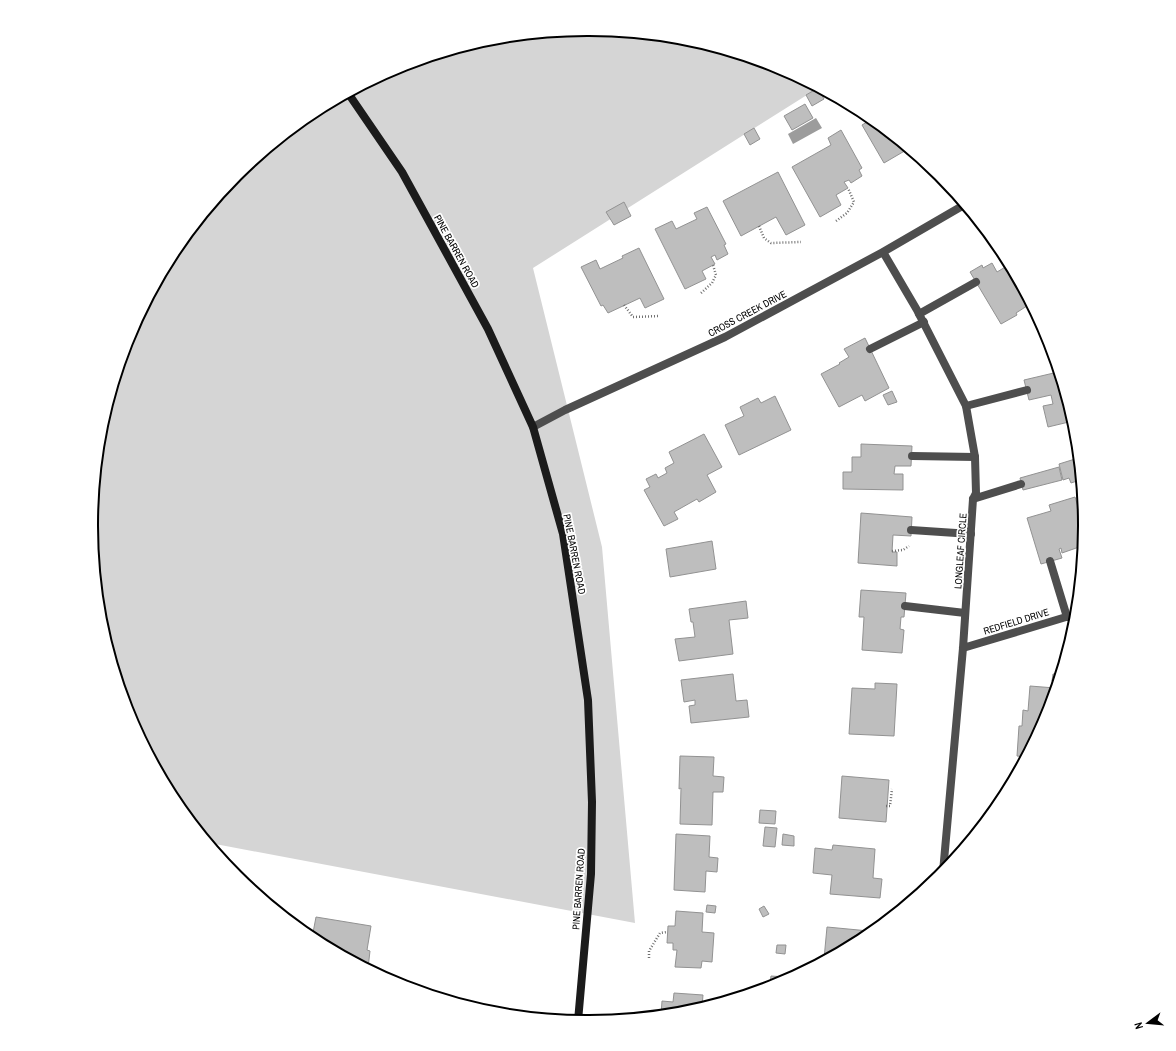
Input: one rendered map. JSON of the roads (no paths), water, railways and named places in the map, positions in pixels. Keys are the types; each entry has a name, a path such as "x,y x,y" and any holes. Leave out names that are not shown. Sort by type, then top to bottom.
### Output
{"main road":[{"name":"PINE BARREN ROAD","path":"351,97 402,172 488,329 533,427 562,534 588,700 592,802 591,874 579,1015"}],"street":[{"name":"CROSS CREEK DRIVE","path":"533,427 565,410 725,337 883,252 960,208"},
{"name":"LONGLEAF CIRCLE","path":"883,252 924,322 966,406 975,457 976,492 974,499 963,648 944,861"},
{"path":"919,314 976,282"},
{"path":"870,349 924,322"},
{"path":"966,406 1026,390"},
{"path":"912,456 975,457"},
{"path":"974,499 1022,484"},
{"path":"911,530 971,534"},
{"path":"1050,561 1067,617"},
{"path":"905,606 965,613"},
{"name":"REDFIELD DRIVE","path":"963,648 1067,617"}]}
